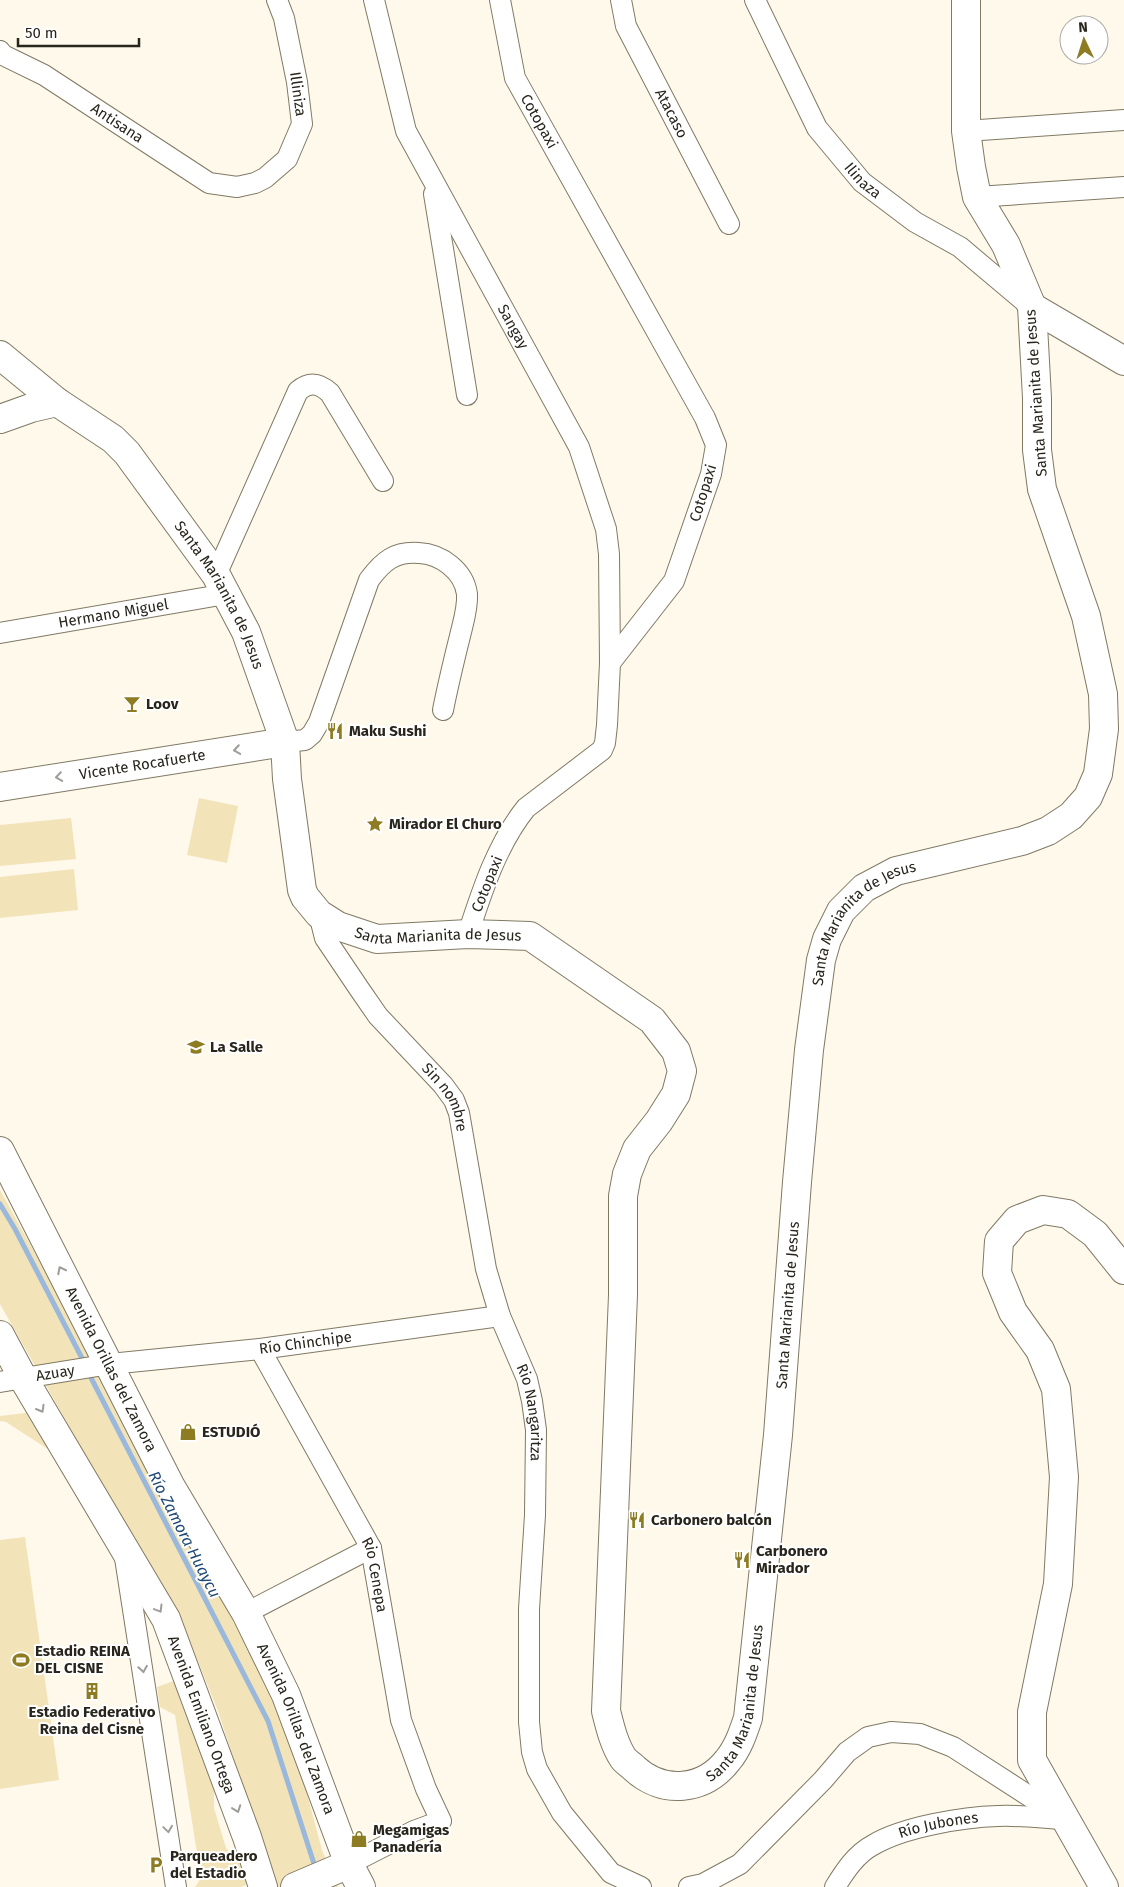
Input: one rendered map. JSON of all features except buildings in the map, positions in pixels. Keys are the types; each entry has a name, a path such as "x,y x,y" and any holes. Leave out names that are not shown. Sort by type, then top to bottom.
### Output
{"main road":[{"name":"Santa Marianita de Jesus","path":"0,355 57,402 113,439 127,453 221,585 246,632 285,742 286,779 302,890 305,897 319,914 338,926 377,938 468,934 530,936 652,1020 676,1051 682,1071 676,1094 659,1121 637,1149 627,1174 623,1196 623,1295 606,1711 612,1736 624,1758 644,1778 664,1786 690,1786 710,1776 728,1760 740,1740 748,1718 778,1435 809,1050 821,960 828,939 841,911 864,888 896,871 1022,841 1048,830 1071,816 1088,797 1098,774 1104,729 1103,694 1086,616 1042,490 1037,450 1037,398 1032,307 1006,244 977,197 966,131 966,0"},
{"path":"1032,307 1124,361"},
{"path":"0,419 31,408 57,402"},
{"name":"Vicente Rocafuerte","path":"0,786 285,742"},
{"name":"Avenida Orillas del Zamora","path":"0,1151 102,1366 246,1613 286,1694 348,1874"},
{"path":"1104,1887 1032,1760 1032,1712 1058,1584 1064,1477 1056,1389 1040,1350 1013,1312 996,1273 999,1241 1017,1220 1043,1210 1068,1214 1095,1234 1124,1270"},
{"name":"Avenida Emiliano Ortega","path":"0,1335 19,1379 166,1619 240,1819 263,1887"},
{"path":"295,1887 348,1874"}],"street":[{"name":"Illiniza","path":"237,187 255,183 265,178 287,159 302,124 297,82 284,18 277,0"},
{"name":"Sangay","path":"374,0 406,131 579,447 606,529 610,554 610,663"},
{"name":"Cotopaxi","path":"468,934 484,888 500,851 519,817 526,808 602,750 605,743 607,725 610,663 674,581 711,474 716,444 705,418 516,78 500,0"},
{"name":"Atacaso","path":"621,0 626,26 729,224"},
{"name":"Ilinaza","path":"755,0 817,128 862,182 915,222 960,247 1032,307"},
{"name":"Antisana","path":"1,57 44,75 209,182 237,187"},
{"path":"966,131 1124,120"},
{"path":"432,179 468,395"},
{"path":"977,197 1124,187"},
{"path":"221,585 298,391 305,385 323,386 330,393 383,481"},
{"path":"285,742 305,740 312,734 328,697 369,580 378,568 394,555 407,552 424,553 449,564 461,577 467,594 465,612 442,710"},
{"name":"Hermano Miguel","path":"0,633 221,585"},
{"name":"Sin nombre","path":"319,914 325,938 378,1016 443,1085 454,1100 464,1133 486,1269 500,1316"},
{"name":"Río Chinchipe","path":"102,1366 260,1349 500,1316"},
{"name":"Rio Nangaritza","path":"500,1316 526,1379 532,1401 536,1430 536,1515 529,1609 529,1722 532,1752 537,1769 562,1813 580,1836 610,1873 641,1887"},
{"name":"Rio Cenepa","path":"260,1349 370,1548 401,1720 426,1789 441,1820 414,1831 348,1874"},
{"name":"Azuay","path":"19,1379 102,1366"},
{"path":"246,1613 370,1548"},
{"name":"Avenida Emiliano Ortega","path":"124,1551 176,1887"},
{"path":"689,1887 702,1884 740,1864 823,1780 847,1752 868,1737 891,1732 920,1734 953,1747 1065,1819"},
{"name":"Río Jubones","path":"835,1887 847,1867 872,1845 900,1833 970,1819 999,1816 1065,1819"}],"shaded area":[{"path":"199,798 238,806 227,863 187,855"},
{"path":"71,818 76,859 0,866 0,825"},
{"path":"74,869 78,910 0,918 0,877"},
{"path":"0,1190 88,1349 288,1723 322,1850 338,1887 276,1887 218,1711 188,1637 0,1304"},
{"path":"34,1412 54,1453 6,1422 0,1421 0,1416"},
{"name":"Estadio REINA DEL CISNE","path":"25,1537 59,1780 0,1789 0,1540"},
{"path":"179,1679 214,1779 214,1808 226,1848 239,1862 246,1874 246,1885 241,1887 195,1887 201,1878 175,1715 160,1707 157,1687"}],"waterway":[{"name":"Río Zamora Huaycu","path":"0,1204 15,1229 85,1364"},
{"name":"Río Zamora Huaycu","path":"88,1372 268,1721 316,1870"}],"place":[{"name":"Loov","path":"132,704"},
{"name":"Maku Sushi","path":"335,731"},
{"name":"Mirador El Churo","path":"375,824"},
{"name":"La Salle","path":"196,1047"},
{"name":"ESTUDIÓ","path":"188,1432"},
{"name":"Carbonero balcón","path":"637,1520"},
{"name":"Carbonero Mirador","path":"742,1560"},
{"name":"Estadio REINA DEL CISNE","path":"21,1660"},
{"name":"Estadio Federativo Reina del Cisne","path":"92,1691"},
{"name":"Megamigas Panadería","path":"359,1839"},
{"name":"Parqueadero del Estadio","path":"156,1865"}]}
